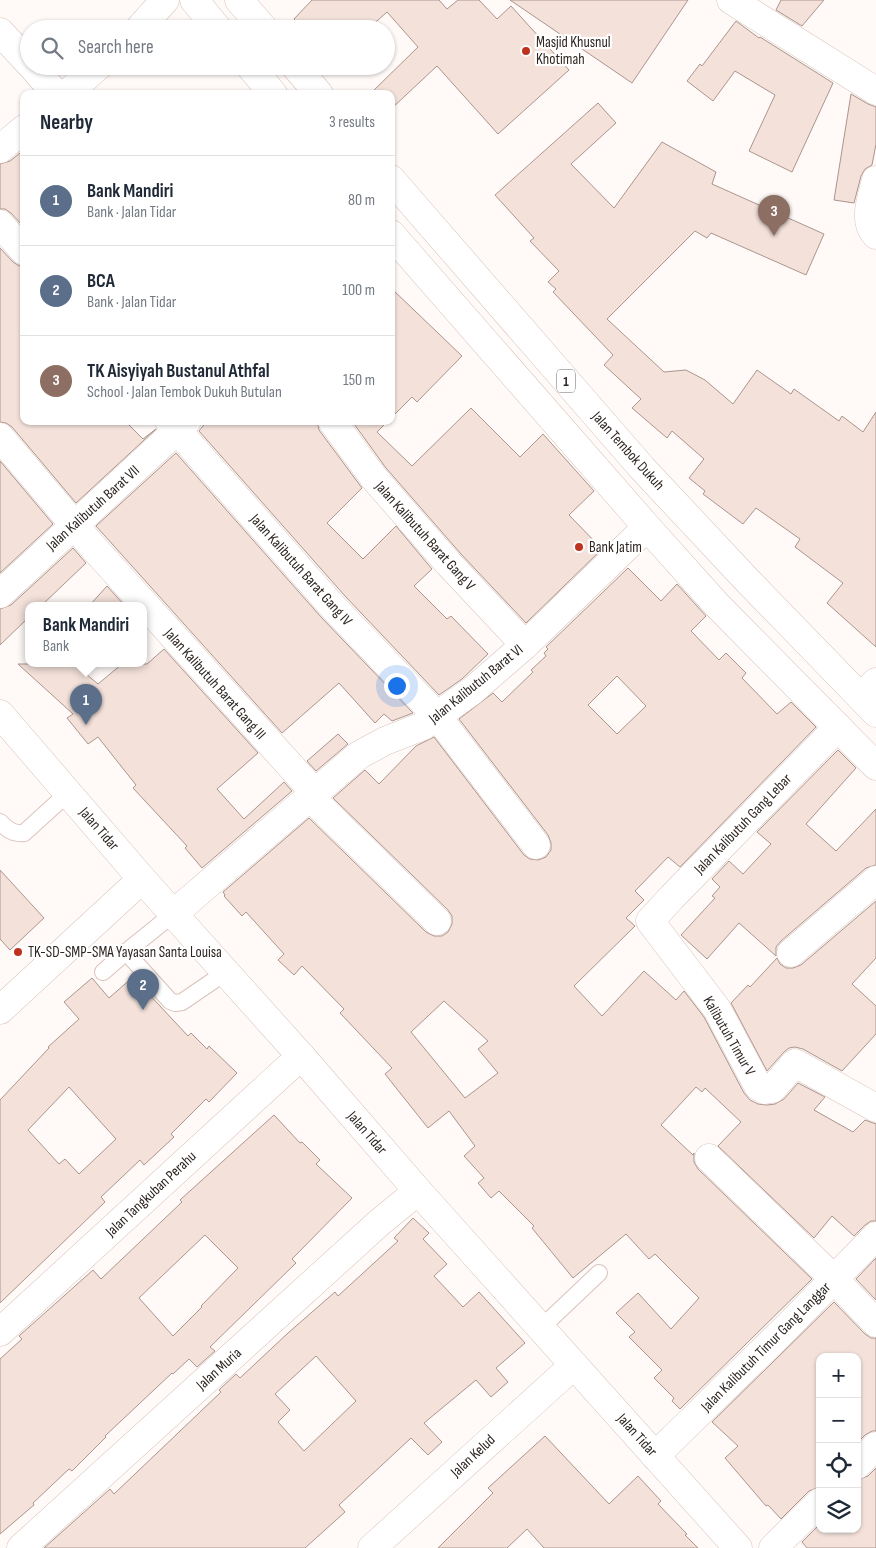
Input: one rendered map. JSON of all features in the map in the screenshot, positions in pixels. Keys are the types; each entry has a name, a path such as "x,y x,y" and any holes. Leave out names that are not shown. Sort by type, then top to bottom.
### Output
{"main road":[{"path":"147,20 165,0"},
{"path":"194,0 211,20"},
{"path":"239,0 256,20"},
{"path":"731,0 876,91"},
{"path":"0,32 20,53"},
{"path":"40,75 53,90"},
{"path":"71,90 88,75"},
{"path":"257,75 270,90"},
{"path":"303,75 316,90"},
{"path":"0,149 20,132"},
{"path":"876,180 868,213 870,226 876,235"},
{"name":"Jalan Tembok Dukuh","path":"395,184 642,468 745,578 871,697"},
{"path":"0,224 20,246"},
{"name":"1","path":"395,239 717,605 876,766"},
{"name":"Jalan Kalibutuh Barat VII","path":"0,594 176,425"},
{"name":"Jalan Kalibutuh Barat Gang IV","path":"178,425 327,601 437,716 536,845"},
{"name":"Jalan Kalibutuh Barat Gang V","path":"335,425 374,478 449,564 525,644"},
{"name":"Jalan Kalibutuh Barat Gang III","path":"0,437 141,602"},
{"name":"Jalan Kalibutuh Barat VI","path":"173,914 360,755 384,741 423,726 472,690 525,644 647,527"},
{"path":"717,605 745,578"},
{"name":"Jalan Kalibutuh Barat Gang III","path":"147,608 312,795 437,921"},
{"name":"Jalan Tidar","path":"0,714 142,879 301,1056 418,1191 738,1548"},
{"name":"Jalan Kalibutuh Gang Lebar","path":"650,922 672,896 838,728"},
{"path":"0,1010 142,879"},
{"path":"791,954 876,880"},
{"name":"Kalibutuh Timur V","path":"650,922 717,1009 758,1086 765,1090 772,1089 795,1063 876,1108"},
{"name":"Jalan Tangkuban Perahu","path":"0,1332 301,1056"},
{"path":"709,1158 834,1279 876,1323"},
{"name":"Jalan Muria","path":"21,1548 380,1222 418,1191"},
{"name":"Jalan Kalibutuh Timur Gang Langgar","path":"656,1456 876,1236"},
{"name":"Jalan Kelud","path":"372,1548 574,1365"},
{"path":"861,1461 876,1446"},
{"path":"773,1548 816,1506"}],"lane":[{"path":"0,822 7,830 15,834 24,833 68,793"},
{"path":"103,972 173,914"},
{"path":"126,952 170,1001 175,1004 182,1002 226,972"},
{"path":"541,1328 599,1273"}],"building":[{"path":"312,0 439,0 447,9 458,0 479,0 497,19 511,6 569,70 498,134 437,66 395,105 395,90 374,90 389,75 395,75 395,70 418,47 387,12 378,20 294,19"},
{"path":"510,0 688,0 632,83"},
{"path":"781,0 824,0 802,26 776,10"},
{"path":"736,21 759,38 833,83 792,172 749,151 775,95 735,71 713,101 687,81 700,64 702,66"},
{"path":"851,94 876,107 876,144 872,165 865,169 861,176 854,203 834,200"},
{"path":"598,103 616,123 571,164 614,208 662,142 716,172 712,184 824,234 806,275 711,233 707,238 695,231 607,319 664,372 686,370 705,380 733,404 757,370 791,394 794,389 839,421 842,416 863,432 876,412 876,647 827,603 843,583 795,547 800,539 756,508 743,524 703,494 705,491 689,478 704,459 672,431 667,438 632,408 641,399 604,365 613,355 553,292 556,289 548,282 559,271 530,241 534,238 495,195"},
{"path":"20,153 20,223 11,213 5,209 0,209 0,164 10,161"},
{"path":"0,248 13,262 20,266 20,425 129,425 143,439 156,429 76,503 12,427 0,422"},
{"path":"395,292 462,356 417,402 412,397 395,414"},
{"path":"471,408 520,457 543,434 594,491 569,515 602,549 526,623 461,554 386,468 355,425 384,425 377,432 412,466"},
{"path":"204,425 318,425 319,430 362,488 327,523 363,559 396,526 432,569 414,586 447,619 451,616 488,654 462,679 439,695 345,596 199,431"},
{"path":"176,453 321,617 413,713 392,721 384,714 375,723 339,683 282,733 96,526"},
{"path":"0,461 53,524 0,573"},
{"path":"73,548 86,563 45,602 25,602 25,621 0,645 0,609 11,605"},
{"path":"628,568 661,601 677,584 706,616 691,631 719,660 726,653 746,673 742,678 777,714 791,702 816,727 680,867 668,857 635,891 644,900 626,918 635,926 574,986 602,1016 644,971 676,1000 684,991 704,1017 744,1093 750,1100 758,1104 775,1104 784,1099 798,1083 825,1097 814,1110 853,1132 865,1120 876,1124 876,1221 871,1221 865,1225 854,1236 832,1216 814,1238 718,1146 741,1122 705,1088 702,1092 696,1087 661,1125 693,1155 694,1153 694,1162 698,1169 812,1279 680,1409 672,1401 674,1398 654,1378 662,1370 629,1337 635,1332 616,1313 638,1293 671,1329 699,1298 655,1254 649,1259 626,1234 573,1278 532,1228 534,1226 499,1191 491,1198 478,1183 484,1178 464,1156 475,1146 449,1111 428,1128 385,1074 392,1068 340,1013 344,1009 302,966 294,975 278,960 284,954 246,912 242,916 224,896 223,892 309,818 426,932 434,936 442,936 448,932 452,924 452,916 448,910 333,798 365,770 379,784 416,746 434,737 524,855 530,859 538,860 546,857 551,850 548,835 459,719 493,693 502,702 533,672 531,670 546,656 544,653 548,649 546,647","holes":["617,676 646,706 617,734 588,705","444,1001 488,1041 478,1049 498,1073 465,1098 411,1032"]},
{"path":"107,586 121,602 93,602"},
{"path":"164,649 258,753 217,789 244,819 284,782 292,791 202,868 185,848 187,846 133,788 136,785 98,737 88,744 67,718 73,714 18,664 25,664 25,667 78,667 98,684 118,667 147,667 147,664"},
{"path":"338,734 348,744 316,771 307,761"},
{"path":"838,750 856,768 806,824 836,851 876,809 876,865 866,868 781,941 776,947 776,956 739,923 707,959 681,935 715,898 712,896 720,887 712,879 729,861 743,874 771,844 757,832"},
{"path":"0,870 44,918 10,950 0,939"},
{"path":"876,901 876,958 852,984 876,1006 876,1034 842,1071 803,1049 795,1047 789,1048 784,1052 767,1071 731,1003 748,985 750,987 777,958 780,964 786,968 801,965"},
{"path":"133,977 188,1036 191,1033 207,1049 209,1046 237,1073 209,1102 206,1099 171,1134 174,1137 144,1165 140,1160 101,1197 105,1202 0,1303 0,1100 48,1047 79,1019 64,1002 92,978 109,998","holes":["69,1087 116,1139 79,1174 65,1159 59,1164 28,1130"]},
{"path":"274,1115 300,1143 302,1142 320,1160 316,1164 352,1198 292,1259 296,1263 210,1347 215,1351 197,1367 189,1359 172,1373 105,1436 72,1471 69,1469 33,1503 34,1505 0,1534 0,1359 22,1339 19,1336 93,1270 101,1279 182,1202 180,1200","holes":["205,1235 238,1268 173,1336 139,1298"]},
{"path":"413,1218 429,1233 423,1239 447,1264 434,1276 463,1307 479,1292 525,1343 496,1368 508,1382 491,1397 476,1380 424,1423 442,1442 428,1455 411,1438 339,1505 345,1512 305,1548 44,1548 110,1489 114,1494 221,1392 219,1390 236,1374 240,1378 335,1292 338,1296 398,1241 394,1238","holes":["316,1356 356,1401 304,1451 278,1422 290,1410 275,1394"]},
{"path":"876,1258 876,1300 856,1279"},
{"path":"834,1302 865,1334 871,1338 876,1338 876,1431 872,1431 861,1439 861,1353 816,1353 816,1488 809,1491 781,1519 768,1505 766,1506 725,1458 738,1446 712,1422"},
{"path":"545,1436 609,1504 638,1476 661,1501 658,1504 698,1548 544,1548 527,1529 507,1548 438,1548 493,1493 488,1488"},
{"path":"876,1468 876,1548 807,1548 802,1542 816,1528 816,1533 861,1533 861,1479 868,1476"}],"place":[{"name":"Masjid Khusnul Khotimah","path":"526,51"},
{"name":"TK Aisyiyah Bustanul Athfal","path":"774,236"},
{"name":"Bank Jatim","path":"579,547"},
{"name":"Bank Mandiri","path":"86,725"},
{"name":"TK-SD-SMP-SMA Yayasan Santa Louisa","path":"18,952"},
{"name":"BCA","path":"143,1010"}]}
